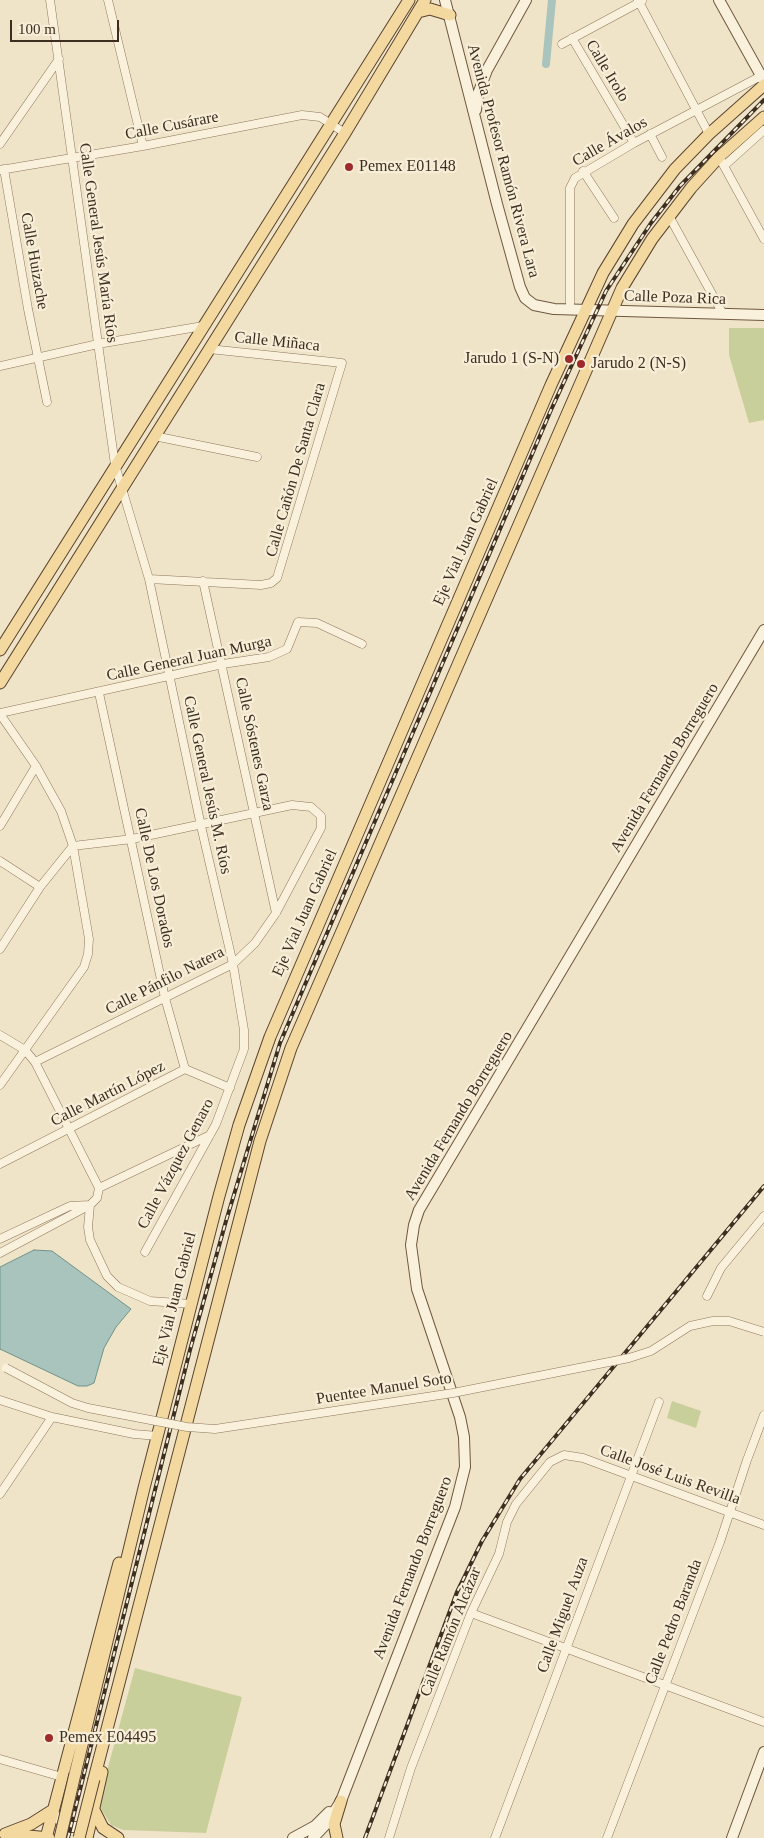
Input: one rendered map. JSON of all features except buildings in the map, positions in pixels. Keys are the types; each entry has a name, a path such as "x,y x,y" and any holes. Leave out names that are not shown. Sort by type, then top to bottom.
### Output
{"main road":[{"path":"0,650 409,0"},
{"path":"0,683 345,133 426,0"},
{"name":"Avenida Profesor Ramón Rivera Lara","path":"445,0 522,293 529,302 542,308 584,310"},
{"path":"475,117 482,82 526,0"},
{"path":"719,0 763,81"},
{"path":"418,12 430,9 450,15"},
{"name":"Eje Vial Juan Gabriel","path":"60,1838 191,1304 236,1134 270,1037 584,310 633,224 675,170 763,81"},
{"path":"79,1838 260,1141 291,1048 611,310 638,261 668,216 764,116"},
{"name":"Calle Poza Rica","path":"584,310 764,316"},
{"name":"Avenida Fernando Borreguero","path":"341,1801 455,1507 465,1468 464,1437 460,1416 417,1289 411,1245 414,1225 420,1210 764,630"},
{"path":"2,1834 47,1838 122,1554 137,1518"},
{"path":"53,1812 68,1827 88,1832 147,1596 152,1552"},
{"path":"732,1838 764,1752"},
{"path":"293,1838 315,1826 341,1801"},
{"path":"313,1838 328,1822 341,1801"},
{"path":"337,1838 334,1824 341,1801"},
{"path":"93,1808 103,1828 118,1838"},
{"path":"2,1834 31,1824 53,1812"}],"street":[{"name":"Calle General Jesús María Ríos","path":"50,0 115,465 121,490"},
{"path":"108,0 143,146"},
{"path":"562,44 640,1 709,134"},
{"name":"Calle Irolo","path":"572,38 634,143"},
{"path":"0,144 59,59"},
{"name":"Calle Ávalos","path":"570,310 570,188 575,178 583,171 696,110 763,81"},
{"name":"Calle Cusárare","path":"2,170 143,146 302,114 320,117 345,133"},
{"path":"764,130 721,161 764,239"},
{"path":"650,134 662,157"},
{"name":"Calle Huizache","path":"2,170 47,402"},
{"path":"583,171 614,218"},
{"path":"668,216 723,314"},
{"path":"0,366 98,344 203,326"},
{"name":"Calle Miñaca","path":"209,349 342,363"},
{"name":"Calle Cañón De Santa Clara","path":"204,581 261,585 271,583 279,574 342,363"},
{"path":"154,436 256,457"},
{"name":"Calle General Jesús M. Ríos","path":"121,490 149,579 201,826 233,964 244,1049 230,1088"},
{"path":"149,579 204,581"},
{"name":"Calle Sóstenes Garza","path":"204,581 276,913"},
{"name":"Calle General Juan Murga","path":"0,714 223,664 280,654 287,649 298,622 317,623 362,644"},
{"name":"Calle De Los Dorados","path":"99,693 165,998 185,1069"},
{"path":"0,714 36,766 61,810 73,846 89,939 88,954 84,967 0,1086"},
{"path":"0,826 36,766"},
{"name":"Calle Pánfilo Natera","path":"35,1062 233,964 255,943 276,913 321,828 321,816 317,811 302,805 254,813"},
{"path":"0,949 40,887 73,846 132,839 201,826 254,813"},
{"path":"0,861 40,887"},
{"path":"0,1035 24,1050 35,1062 99,1188 97,1198 90,1205 0,1253"},
{"name":"Calle Martín López","path":"0,1164 185,1069 230,1088"},
{"name":"Calle Vázquez Genaro","path":"145,1252 210,1134 230,1088"},
{"path":"99,1188 210,1134"},
{"path":"90,1205 88,1227 90,1240 107,1276 118,1287 150,1301 191,1304"},
{"path":"0,1239 70,1206 90,1205"},
{"path":"707,1296 721,1268 764,1216"},
{"name":"Puentee Manuel Soto","path":"3,1366 72,1403 88,1408 187,1427 207,1429 453,1393 629,1358 651,1351 690,1326 713,1321 729,1321 764,1332"},
{"path":"0,1400 52,1417 134,1434 158,1436"},
{"name":"Calle Miguel Auza","path":"495,1838 659,1402"},
{"name":"Calle Pedro Baranda","path":"607,1838 664,1684 704,1584 764,1415"},
{"path":"0,1494 52,1417"},
{"name":"Calle José Luis Revilla","path":"564,1455 583,1458 764,1525"},
{"name":"Calle Ramón Alcázar","path":"389,1838 411,1768 471,1613 499,1554 511,1512 550,1462 564,1455"},
{"path":"471,1613 764,1722"},
{"path":"0,1759 62,1777"}],"green space":[{"path":"729,328 764,328 764,420 749,423 729,355"},
{"path":"672,1401 701,1411 696,1428 667,1418"},
{"path":"135,1668 242,1697 206,1833 123,1830 111,1825 98,1804"}],"water":[{"path":"34,1250 52,1251 131,1309 116,1327 104,1348 94,1383 87,1386 78,1386 0,1349 0,1267"}],"waterway":[{"path":"546,64 552,0"}],"railway":[{"path":"68,1838 190,1350 226,1221 280,1043 551,410 606,291 651,223 680,186 764,100"},
{"path":"365,1838 457,1592 482,1541 520,1479 764,1186"}],"place":[{"name":"Pemex E01148","path":"349,167"},
{"name":"Jarudo 1 (S-N)","path":"569,359"},
{"name":"Jarudo 2 (N-S)","path":"581,364"},
{"name":"Pemex E04495","path":"49,1738"}]}
